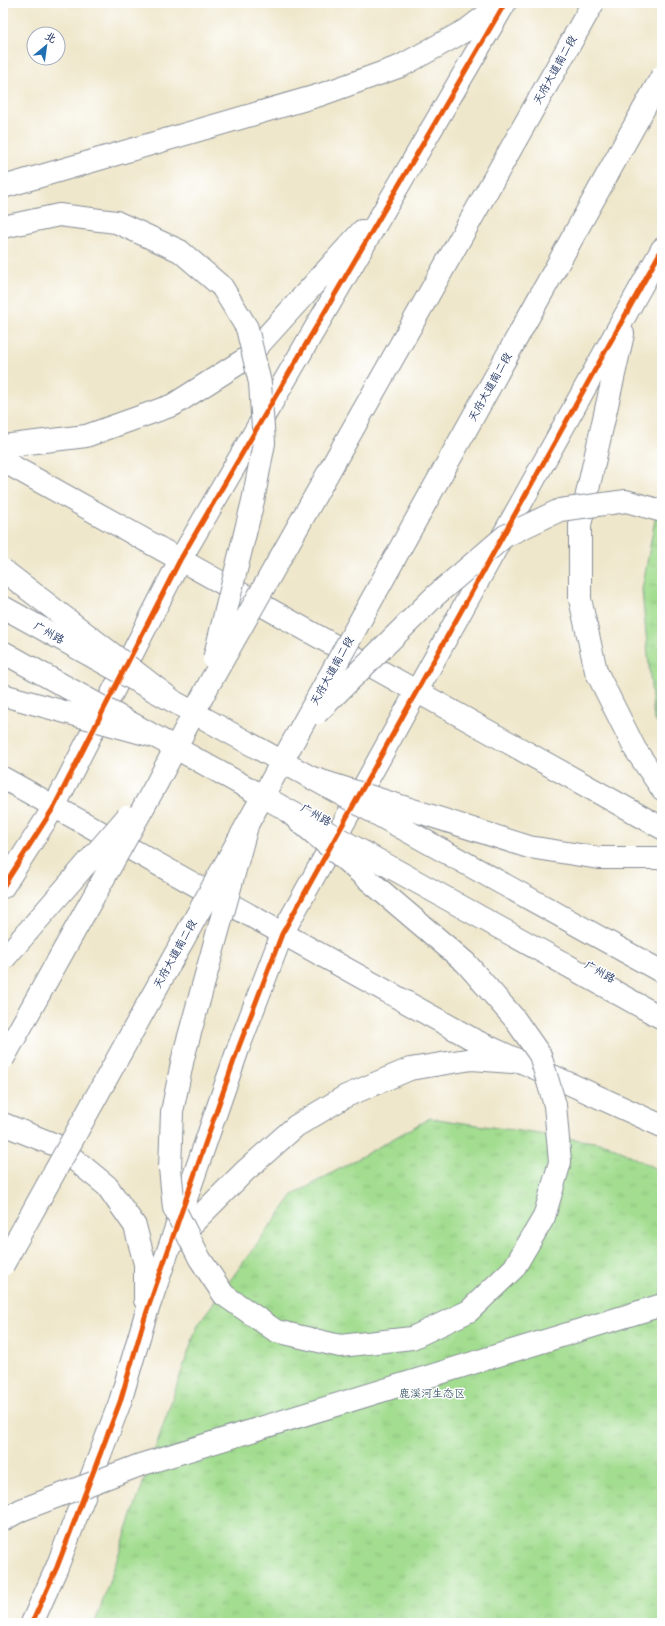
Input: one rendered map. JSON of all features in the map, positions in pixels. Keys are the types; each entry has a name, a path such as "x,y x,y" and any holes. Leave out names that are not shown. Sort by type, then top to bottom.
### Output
{"main road":[{"path":"3,187 320,95 401,66 468,29 503,3"},
{"path":"3,887 54,807 180,560 392,197 503,3"},
{"name":"天府大道南二段","path":"3,1059 208,686 593,3"},
{"name":"天府大道南二段","path":"3,1265 662,76"},
{"path":"3,446 86,436 173,405 247,358 392,197"},
{"path":"3,227 59,215 116,222 180,251 222,287 247,328 260,383 264,443 253,501 208,686"},
{"path":"32,1623 57,1567 120,1402 145,1317 238,1049 282,934 662,249"},
{"path":"629,309 580,525 580,599 596,671 635,749 662,789"},
{"path":"3,461 662,828"},
{"path":"300,730 436,595 505,536 560,510 626,501 662,511"},
{"path":"3,570 172,700"},
{"name":"广州路","path":"3,607 662,972"},
{"name":"广州路","path":"3,652 662,1018"},
{"path":"3,694 156,737"},
{"path":"309,777 529,847 599,858 662,858"},
{"path":"3,778 282,934 476,1040 662,1126"},
{"path":"3,960 156,783"},
{"path":"247,826 183,1058 172,1112 170,1168 174,1208 200,1259 224,1295 276,1331 340,1346 412,1338 469,1311 514,1268 544,1217 560,1162 555,1105 540,1054 514,1018 466,963 284,808"},
{"path":"170,1246 245,1171 296,1126 346,1096 410,1069 472,1060 526,1063"},
{"path":"3,1124 58,1146 108,1186 135,1226 145,1264 145,1317"},
{"path":"3,1520 21,1510 140,1465 662,1305"}],"green space":[{"path":"662,481 662,729 654,719 642,590"},
{"name":"鹿溪河生态区","path":"430,1118 607,1144 662,1172 662,1623 95,1623 198,1324 293,1195"}],"cycle path":[{"path":"3,887 54,807 180,560 505,3"},
{"path":"32,1623 57,1567 120,1402 145,1317 238,1049 282,934 662,249"}]}
